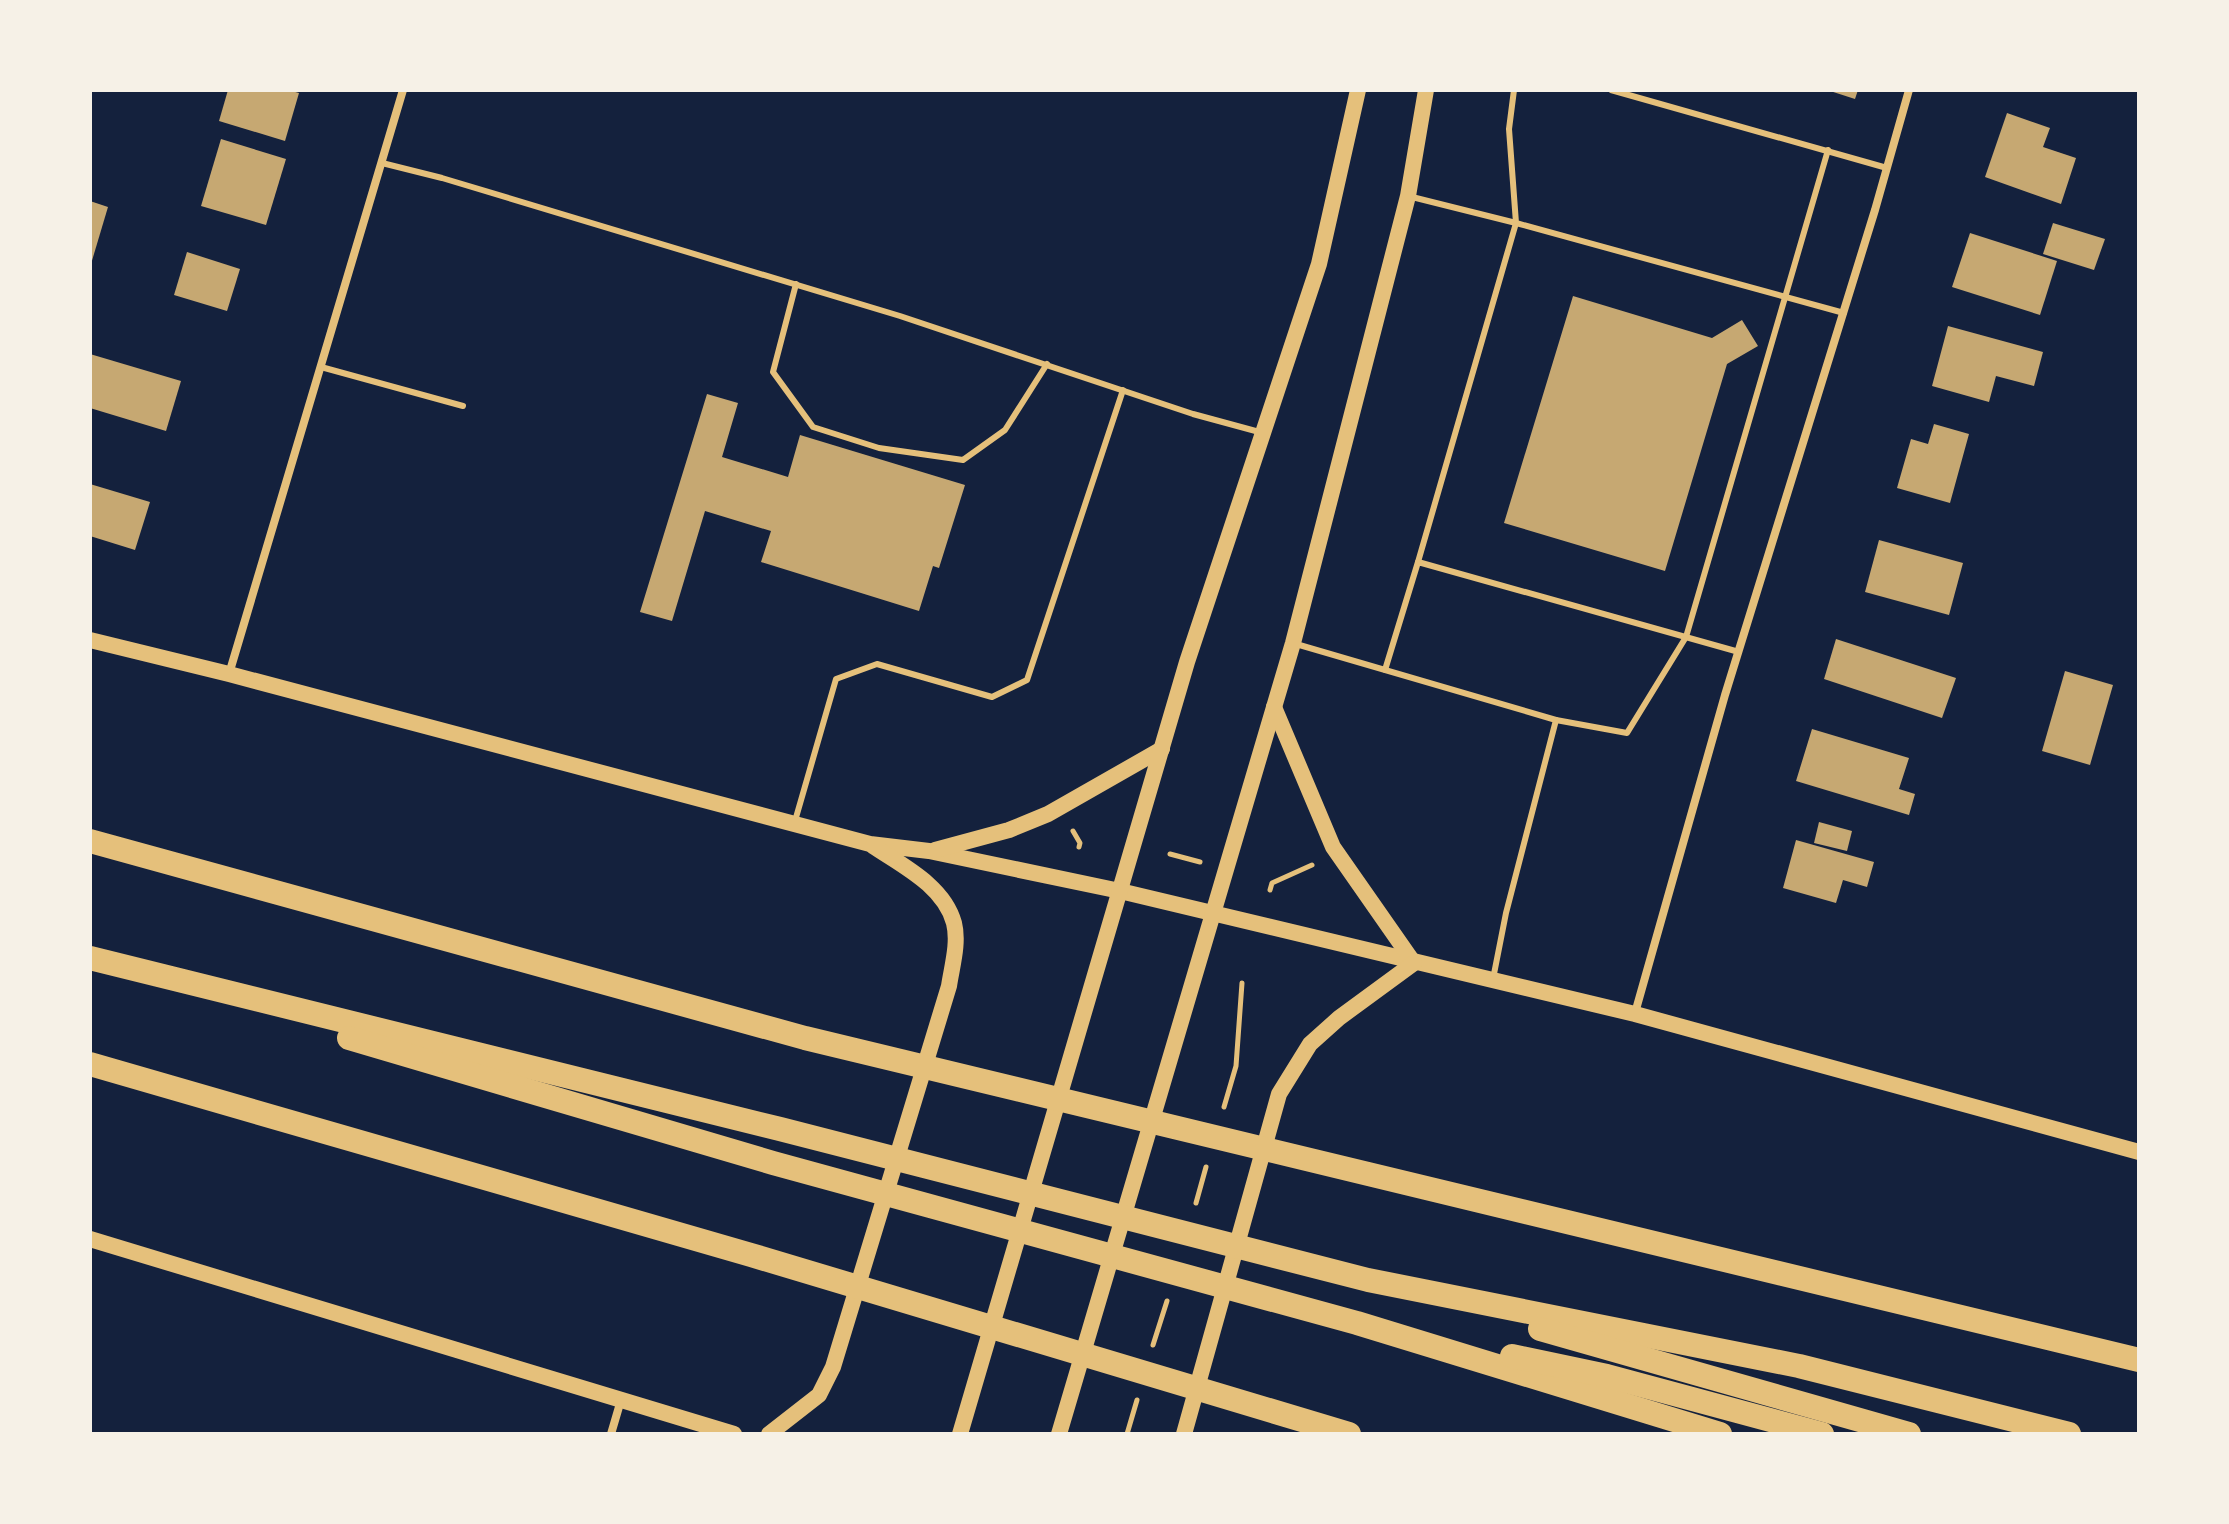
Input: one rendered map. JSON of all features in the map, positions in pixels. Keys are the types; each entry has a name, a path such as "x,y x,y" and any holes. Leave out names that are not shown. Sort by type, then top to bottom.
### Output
{"highway":[{"path":"90,841 805,1038 2139,1357"},
{"path":"90,960 780,1129 1368,1280 1909,1434"},
{"path":"90,960 773,1163 1357,1323 1720,1434"},
{"path":"90,1064 751,1255 1349,1434"},
{"path":"1368,1280 1799,1366 2069,1434"},
{"path":"1357,1323 1607,1376 1822,1434"}],"main road":[{"path":"960,1434 1187,662 1319,264 1358,90"},
{"path":"1059,1434 1293,643 1408,196 1426,90"},
{"path":"90,640 870,844 929,851 1120,891 1635,1014 2139,1152"},
{"path":"1274,707 1333,847 1414,963"},
{"path":"929,851 1009,830 1048,814 1162,749"},
{"path":"769,1434 819,1395 833,1367 945,1001 953,962 954,923 940,897 923,879 870,844"},
{"path":"1184,1434 1279,1094 1310,1044 1339,1018 1414,963"},
{"path":"90,1239 734,1434"}],"street":[{"path":"229,674 403,90"},
{"path":"1635,1014 1739,652 1909,90"},
{"path":"611,1434 621,1399"}],"lane":[{"path":"1385,670 1516,223 1509,129 1514,90"},
{"path":"1611,90 1887,168"},
{"path":"1293,643 1556,720 1627,733 1686,637 1828,150"},
{"path":"382,163 442,178 796,284 1263,433"},
{"path":"1408,196 1844,313"},
{"path":"796,284 773,372 813,427 866,444 963,460 1005,430 1047,364"},
{"path":"321,367 463,406"},
{"path":"794,824 836,679 877,664 992,697 1027,680 1123,390"},
{"path":"1418,562 1739,652"},
{"path":"1492,980 1506,913 1556,720"}],"path":[{"path":"1068,823 1081,844"},
{"path":"1170,854 1204,864"},
{"path":"1270,890 1270,882 1315,863"}],"building":[{"path":"228,90 288,90 299,93 285,141 219,121"},
{"path":"1827,90 1858,90 1855,99"},
{"path":"2007,113 2050,128 2043,147 2076,158 2061,204 1985,177"},
{"path":"221,139 286,159 266,225 201,206"},
{"path":"90,201 108,207 91,264 90,263"},
{"path":"2053,223 2105,239 2094,270 2043,254"},
{"path":"1970,233 2057,261 2040,315 1952,287"},
{"path":"187,252 240,269 227,311 174,295"},
{"path":"1573,296 1712,338 1742,320 1758,346 1727,364 1665,571 1504,523"},
{"path":"1948,326 2043,352 2034,386 1996,376 1989,402 1932,386"},
{"path":"90,354 181,381 166,431 90,408"},
{"path":"707,394 738,403 722,457 788,477 800,435 965,485 939,568 933,566 919,611 761,562 771,531 705,511 672,621 640,612"},
{"path":"1934,424 1969,434 1950,503 1897,488 1911,439 1928,444"},
{"path":"90,484 150,502 135,550 90,536"},
{"path":"1879,540 1963,563 1949,615 1865,592"},
{"path":"1836,639 1956,678 1942,718 1824,679"},
{"path":"2065,671 2113,685 2090,765 2042,751"},
{"path":"1812,729 1909,758 1899,789 1915,794 1909,815 1796,781"},
{"path":"1819,822 1852,831 1847,851 1814,843"},
{"path":"1796,840 1874,862 1867,887 1843,880 1836,903 1783,888"}]}
